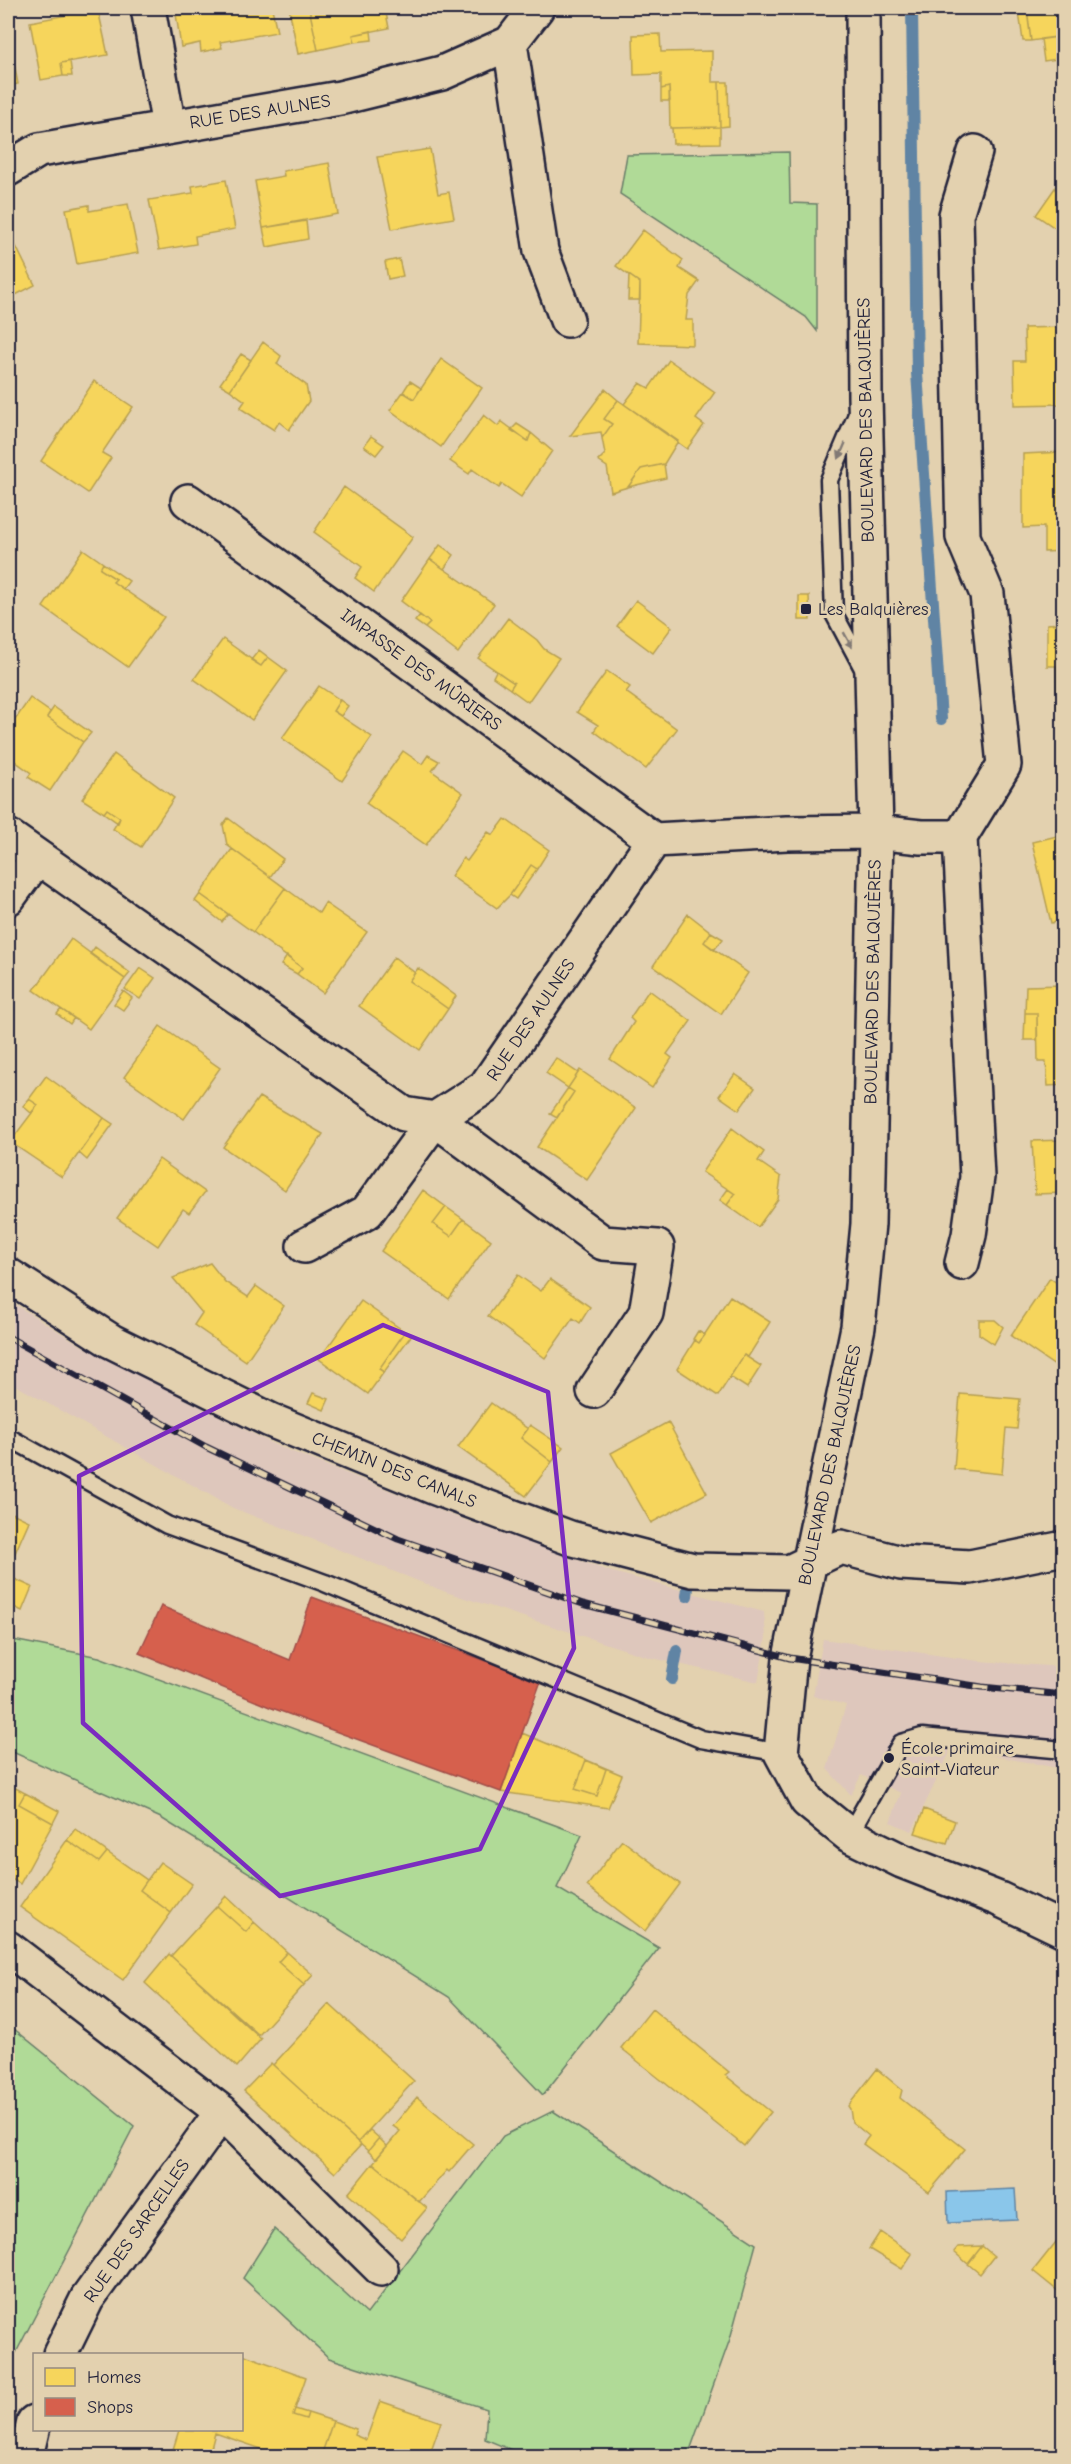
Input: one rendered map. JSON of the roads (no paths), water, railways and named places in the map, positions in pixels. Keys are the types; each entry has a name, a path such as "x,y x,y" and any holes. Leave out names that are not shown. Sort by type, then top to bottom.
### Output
{"street":[{"path":"148,8 169,127"},
{"name":"RUE DES AULNES","path":"8,168 39,150 340,98 442,74 510,43 537,8"},
{"name":"BOULEVARD DES BALQUIÈRES","path":"780,1753 790,1658 858,1328 868,1224 876,832 865,397 863,8"},
{"path":"510,43 541,251 567,320"},
{"path":"962,1263 969,1235 977,1177 974,1080 960,837 1004,765 987,594 963,537 956,215 975,152"},
{"name":"IMPASSE DES MÛRIERS","path":"188,501 654,840"},
{"path":"654,840 787,833 876,832"},
{"name":"BOULEVARD DES BALQUIÈRES","path":"876,832 921,837 960,837"},
{"path":"8,836 404,1114 435,1119 603,1243 657,1247 646,1313 594,1391"},
{"name":"RUE DES AULNES","path":"435,1119 485,1087 654,840"},
{"path":"8,898 37,858"},
{"path":"304,1246 367,1212 435,1119"},
{"name":"CHEMIN DES CANALS","path":"8,1275 111,1341 270,1420 433,1487 570,1538 693,1570 789,1572 841,1547 901,1563 970,1567 1064,1548"},
{"path":"780,1753 807,1801 849,1835 902,1861 999,1899 1064,1929"},
{"path":"8,1948 222,2112 381,2268"},
{"name":"RUE DES SARCELLES","path":"61,2353 87,2299 222,2112"},
{"path":"26,2457 33,2426"}],"lane":[{"path":"8,1437 167,1526 325,1583 701,1739 780,1753"},
{"path":"849,1835 901,1743 922,1737 1064,1750"}],"water":[{"path":"1015,2189 1017,2220 948,2223 947,2192"}],"waterway":[{"path":"912,8 917,373 941,719"},
{"path":"687,1596 688,1588"},
{"path":"672,1679 677,1651"}],"railway":[{"path":"8,1337 206,1447 398,1539 583,1604 790,1658 982,1687 1064,1695"}],"place":[{"name":"Les Balquières","path":"806,609"},
{"name":"École primaire Saint-Viateur","path":"889,1758"}]}
